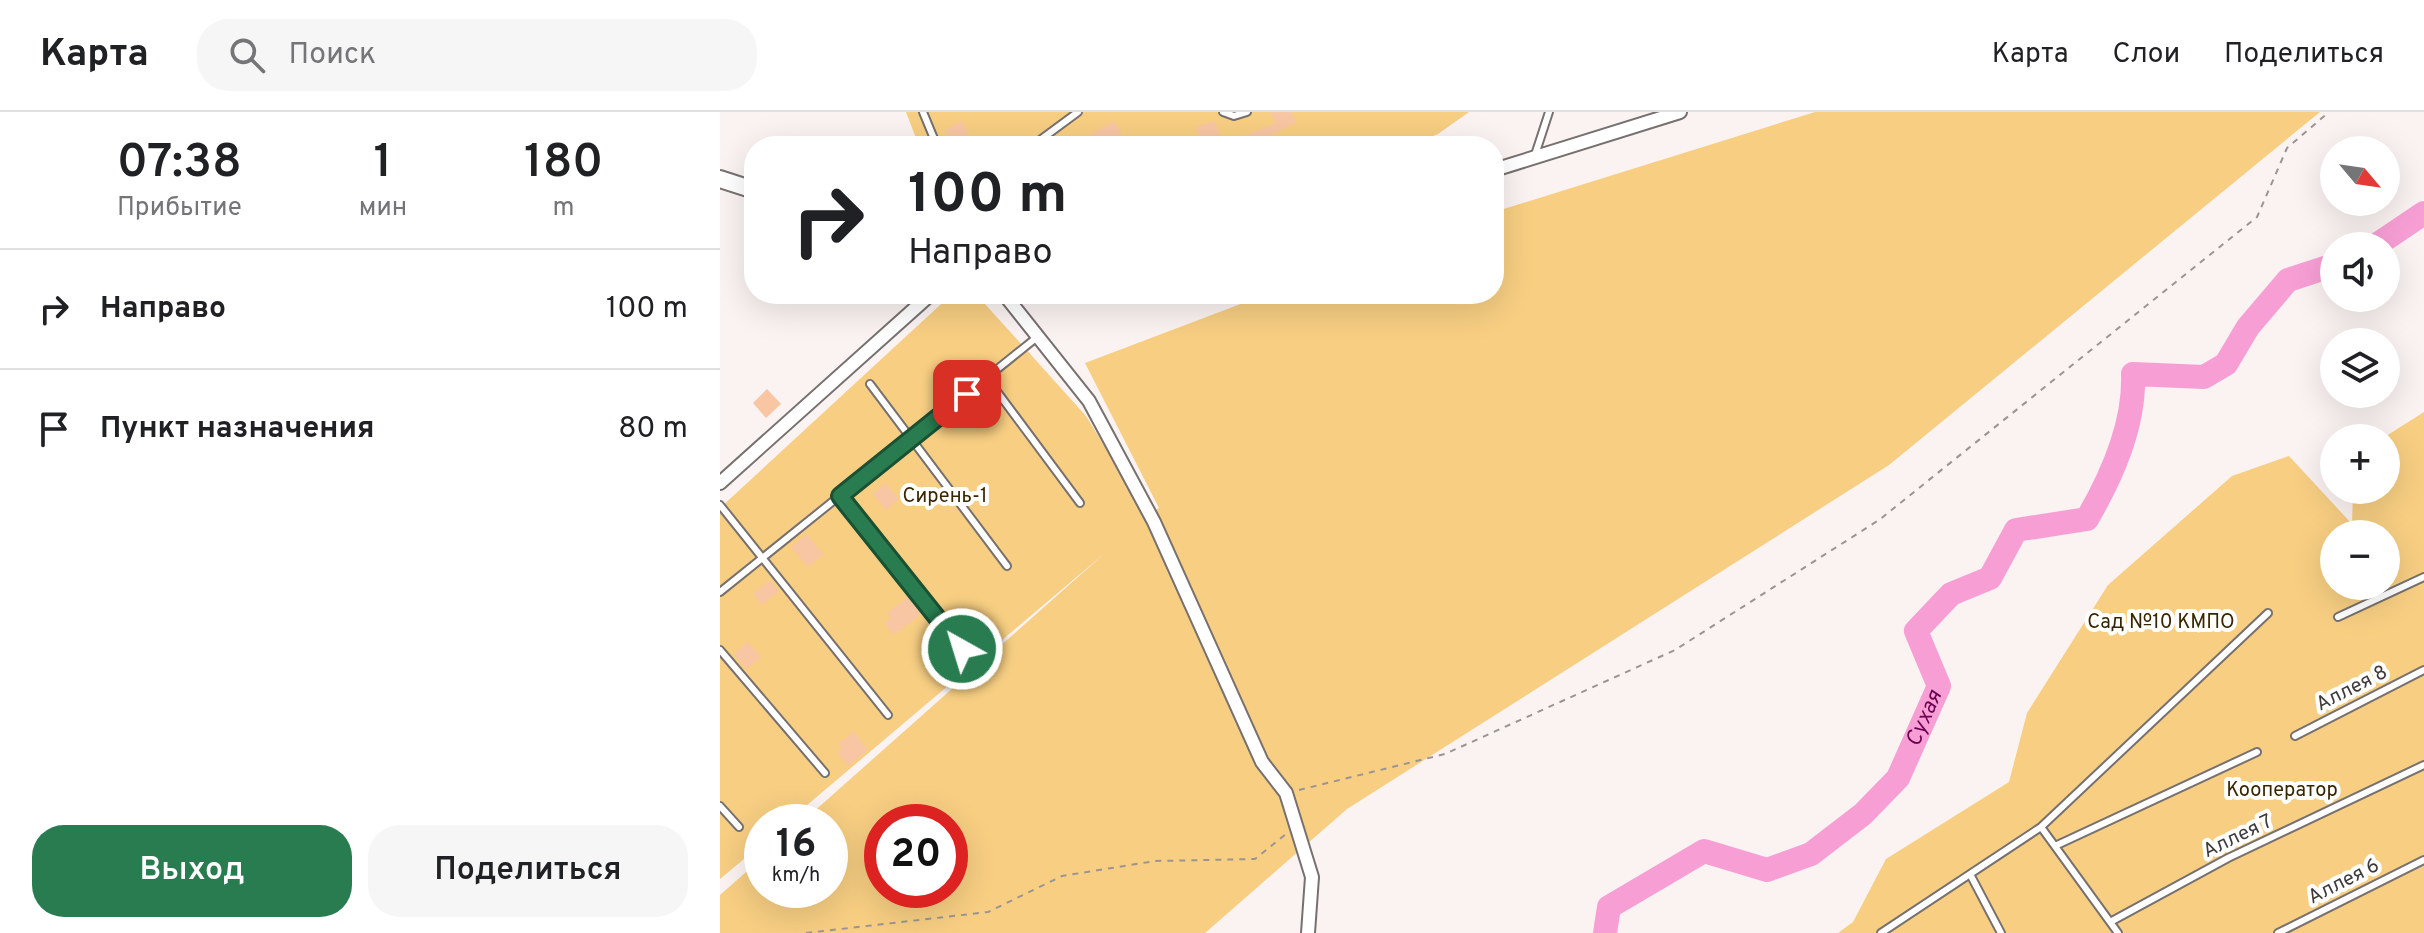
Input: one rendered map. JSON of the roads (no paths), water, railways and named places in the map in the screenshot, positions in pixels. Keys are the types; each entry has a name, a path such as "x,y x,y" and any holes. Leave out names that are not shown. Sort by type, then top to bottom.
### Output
{"street":[{"path":"1504,167 1680,112"},
{"path":"720,179 744,187"},
{"path":"720,483 920,304"},
{"path":"1011,304 1096,415 1154,522 1262,762 1286,793 1312,877 1308,933"}],"lane":[{"path":"923,112 933,136"},
{"path":"1057,112 1061,122"},
{"path":"1044,136 1078,112"},
{"path":"1223,112 1234,116 1247,112"},
{"path":"1534,158 1549,112"},
{"path":"720,592 1036,338"},
{"path":"987,378 1080,503"},
{"path":"870,384 1007,566"},
{"path":"840,496 962,649"},
{"path":"720,505 888,715"},
{"path":"2338,617 2424,577"},
{"path":"1881,933 2041,827 2268,613"},
{"path":"720,650 825,773"},
{"name":"Аллея 8","path":"2295,736 2424,670"},
{"path":"2055,846 2257,752"},
{"name":"Аллея 7","path":"2112,921 2228,858 2424,765"},
{"path":"720,806 739,827"},
{"path":"2041,827 2118,933"},
{"name":"Аллея 6","path":"2278,933 2424,860"},
{"path":"1971,876 2001,933"}],"waterway":[{"name":"Сухая","path":"2396,232 2424,213"},
{"name":"Сухая","path":"1605,933 1609,907 1704,851 1767,870 1811,854 1863,814 1898,778 1939,686 1916,631 1951,594 1990,578 2016,530 2087,519 2120,450 2130,412 2133,374 2204,377 2226,364 2248,327 2288,280 2320,270"}],"park label":[{"name":"Сирень-1","path":"945,497"},
{"name":"Сад №10 КМПО","path":"2161,623"},
{"name":"Кооператор","path":"2282,791"}]}
